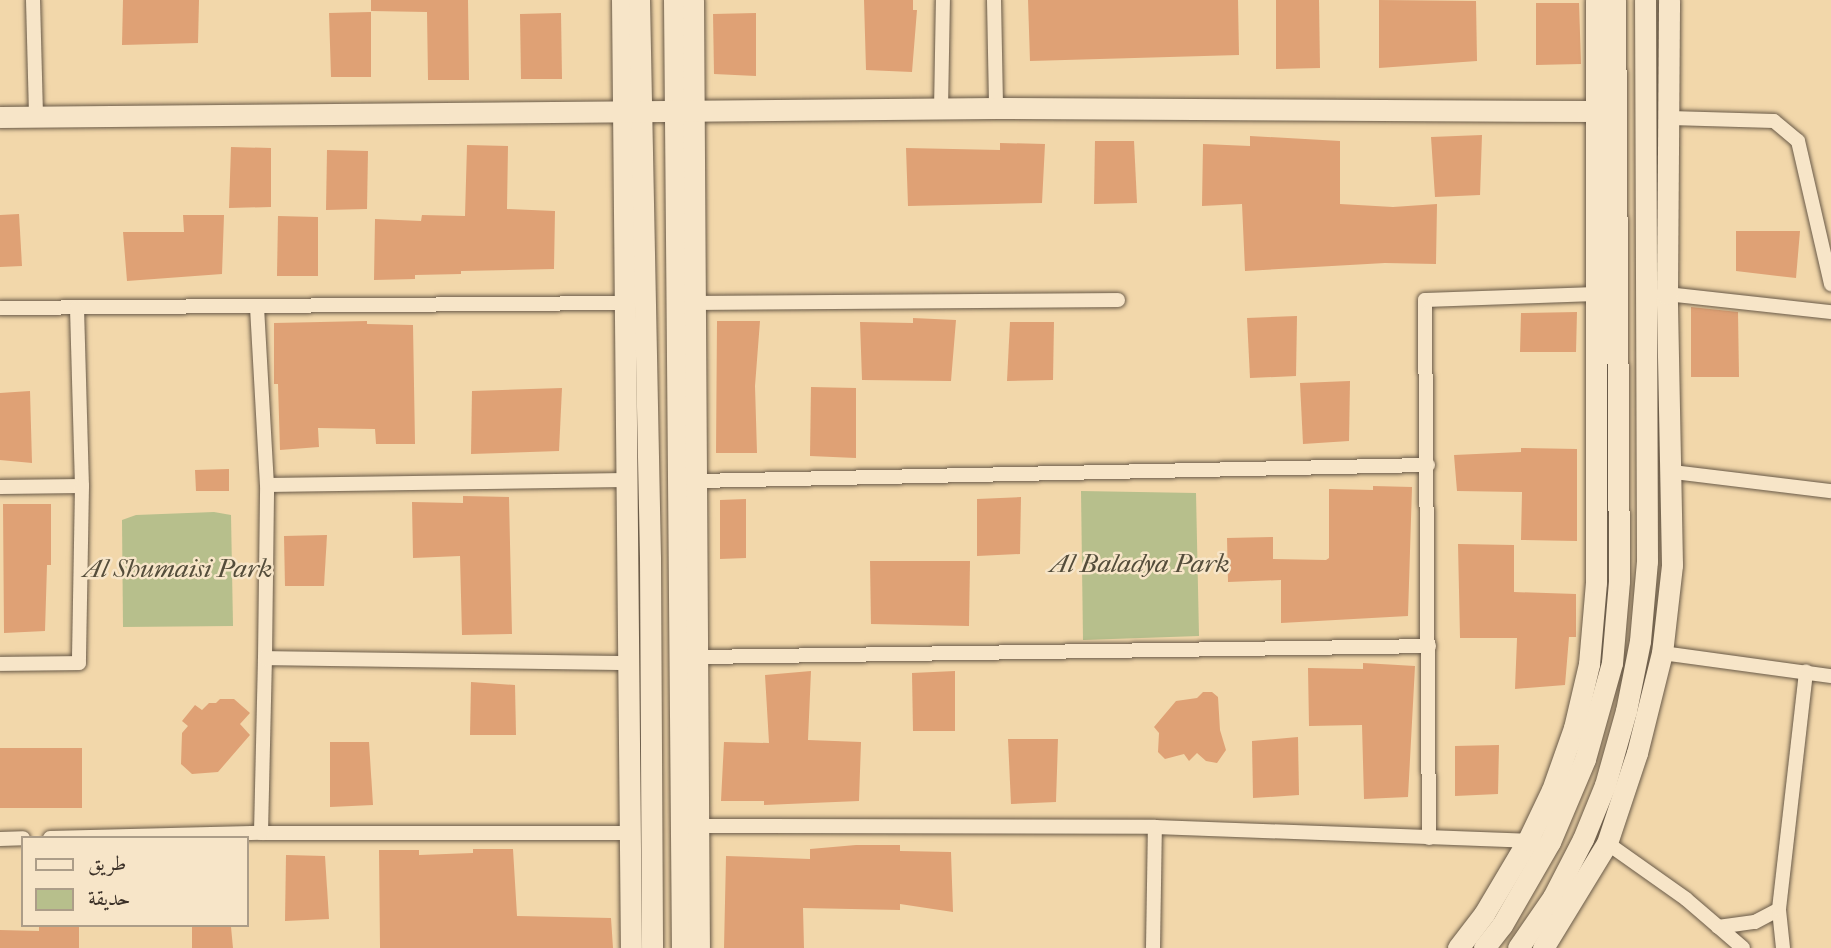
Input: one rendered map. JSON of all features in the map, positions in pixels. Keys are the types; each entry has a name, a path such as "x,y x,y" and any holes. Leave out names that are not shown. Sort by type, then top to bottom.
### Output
{"main road":[{"path":"622,0 631,113 650,558 652,948"},
{"path":"631,948 624,303 631,113 639,0"},
{"path":"674,0 697,303 699,948"},
{"path":"682,948 684,113 693,0"},
{"path":"1458,948 1484,914 1528,840 1552,790 1574,728 1589,664 1596,582 1596,0"},
{"path":"1484,948 1502,925 1550,842 1585,760 1612,663 1619,581 1615,0"},
{"path":"1518,948 1553,897 1583,839 1605,785 1626,711 1640,640 1647,561 1645,0"},
{"path":"1544,948 1606,843 1637,753 1662,653 1672,565 1667,294 1669,0"},
{"path":"0,117 684,113 996,108 1597,111"}],"street":[{"path":"33,0 36,117"},
{"path":"941,110 943,0"},
{"path":"994,0 996,108"},
{"path":"1670,118 1774,121 1797,141 1831,284"},
{"path":"1429,838 1425,300 1596,294"},
{"path":"1667,294 1831,312"},
{"path":"697,303 1118,300"},
{"path":"0,309 624,303"},
{"path":"257,307 267,485 261,833"},
{"path":"0,664 79,663 82,486 77,308"},
{"path":"698,481 1428,466"},
{"path":"1672,472 1831,491"},
{"path":"267,485 626,480"},
{"path":"0,487 82,486"},
{"path":"700,657 1429,646"},
{"path":"1662,653 1831,676"},
{"path":"265,658 630,663"},
{"path":"1783,948 1779,909 1806,672"},
{"path":"699,827 1155,827 1550,842"},
{"path":"1153,948 1155,827"},
{"path":"134,836 261,833 629,833"},
{"path":"0,839 21,838"},
{"path":"1606,843 1686,899 1743,948"},
{"path":"1718,927 1755,922 1779,909"}],"green space":[{"name":"Al Baladya Park","path":"1081,491 1196,493 1199,636 1083,640"},
{"name":"Al Shumaisi Park","path":"214,512 231,515 233,626 123,627 122,520 136,515"}],"building":[{"path":"123,0 199,0 198,43 122,45"},
{"path":"371,0 468,0 469,80 428,80 427,12 371,11"},
{"path":"864,0 913,0 913,10 917,10 912,72 866,70"},
{"path":"1028,0 1238,0 1239,55 1030,61"},
{"path":"1276,0 1319,0 1320,68 1276,69"},
{"path":"1379,0 1476,1 1477,61 1379,68"},
{"path":"1536,3 1579,3 1581,64 1536,65"},
{"path":"371,12 371,77 331,77 329,13"},
{"path":"561,13 562,79 521,79 520,14"},
{"path":"756,13 756,76 714,74 713,14"},
{"path":"1482,135 1480,195 1435,197 1431,137"},
{"path":"1250,136 1340,141 1340,204 1393,207 1437,204 1436,264 1385,263 1245,271 1242,204 1202,206 1203,144 1250,146"},
{"path":"1095,141 1134,141 1137,203 1094,204"},
{"path":"1000,143 1045,144 1042,203 908,206 906,148 1000,150"},
{"path":"467,145 508,146 507,209 555,211 554,269 461,271 461,274 415,275 415,279 374,280 375,219 421,221 422,215 465,216"},
{"path":"231,147 271,148 271,207 229,208"},
{"path":"327,150 368,151 367,209 326,210"},
{"path":"19,214 22,266 0,267 0,215"},
{"path":"183,215 224,215 222,274 127,281 123,232 184,232"},
{"path":"278,216 318,217 318,276 277,276"},
{"path":"1736,231 1800,231 1796,278 1736,271"},
{"path":"1691,307 1738,312 1739,377 1691,377"},
{"path":"1577,312 1576,352 1520,352 1521,313"},
{"path":"1297,316 1296,376 1250,378 1247,318"},
{"path":"913,318 956,320 951,381 862,380 860,322 913,323"},
{"path":"367,321 367,324 413,325 415,444 376,444 375,429 318,428 319,447 280,450 278,384 274,384 274,323"},
{"path":"717,321 760,321 755,386 757,453 716,453"},
{"path":"1010,322 1054,322 1053,380 1007,381"},
{"path":"1350,381 1349,441 1303,444 1300,383"},
{"path":"811,387 856,388 856,458 810,456"},
{"path":"562,388 559,451 471,454 472,391"},
{"path":"30,391 32,463 0,460 0,393"},
{"path":"1521,448 1577,449 1577,541 1521,540 1522,492 1457,491 1454,455 1521,452"},
{"path":"229,469 229,491 196,491 195,470"},
{"path":"1373,486 1412,487 1408,616 1281,623 1281,580 1228,582 1227,538 1273,537 1273,559 1326,560 1329,558 1329,489 1373,490"},
{"path":"463,496 509,497 512,634 462,635 460,556 413,558 412,502 463,503"},
{"path":"1021,497 1020,554 977,556 977,499"},
{"path":"746,499 746,558 720,559 720,500"},
{"path":"3,504 51,504 51,565 47,565 45,631 4,633"},
{"path":"327,535 324,586 285,586 284,536"},
{"path":"1458,544 1514,545 1514,592 1576,594 1576,637 1569,637 1565,685 1515,689 1517,638 1460,638"},
{"path":"870,561 970,561 969,626 871,624"},
{"path":"1363,663 1415,666 1408,797 1364,799 1362,725 1309,726 1308,668 1363,669"},
{"path":"811,671 808,740 861,742 859,801 764,805 764,801 721,801 724,742 769,743 765,675"},
{"path":"955,671 955,731 913,731 912,673"},
{"path":"471,682 515,685 516,735 470,735"},
{"path":"1203,692 1212,692 1218,697 1220,730 1226,750 1217,763 1206,761 1197,753 1189,761 1184,754 1165,759 1158,752 1159,733 1154,727 1176,701 1197,698"},
{"path":"220,699 234,699 250,713 240,724 250,735 218,772 192,774 181,764 182,733 188,726 182,721 195,705 202,710 209,703 216,703"},
{"path":"1298,737 1299,795 1253,798 1252,741"},
{"path":"1008,739 1058,739 1056,802 1011,804"},
{"path":"330,742 369,742 373,805 330,807"},
{"path":"1499,745 1498,794 1455,796 1455,746"},
{"path":"0,748 82,748 82,808 0,808"},
{"path":"900,845 900,851 951,852 953,912 900,904 900,910 803,908 804,948 724,948 726,856 810,859 810,849"},
{"path":"473,849 513,849 517,916 611,918 613,948 380,948 379,850 419,850 419,855 473,853"},
{"path":"286,855 325,856 329,919 285,921"},
{"path":"39,927 79,927 79,948 0,948 0,930 39,931"},
{"path":"192,927 231,927 233,948 192,948"}]}
